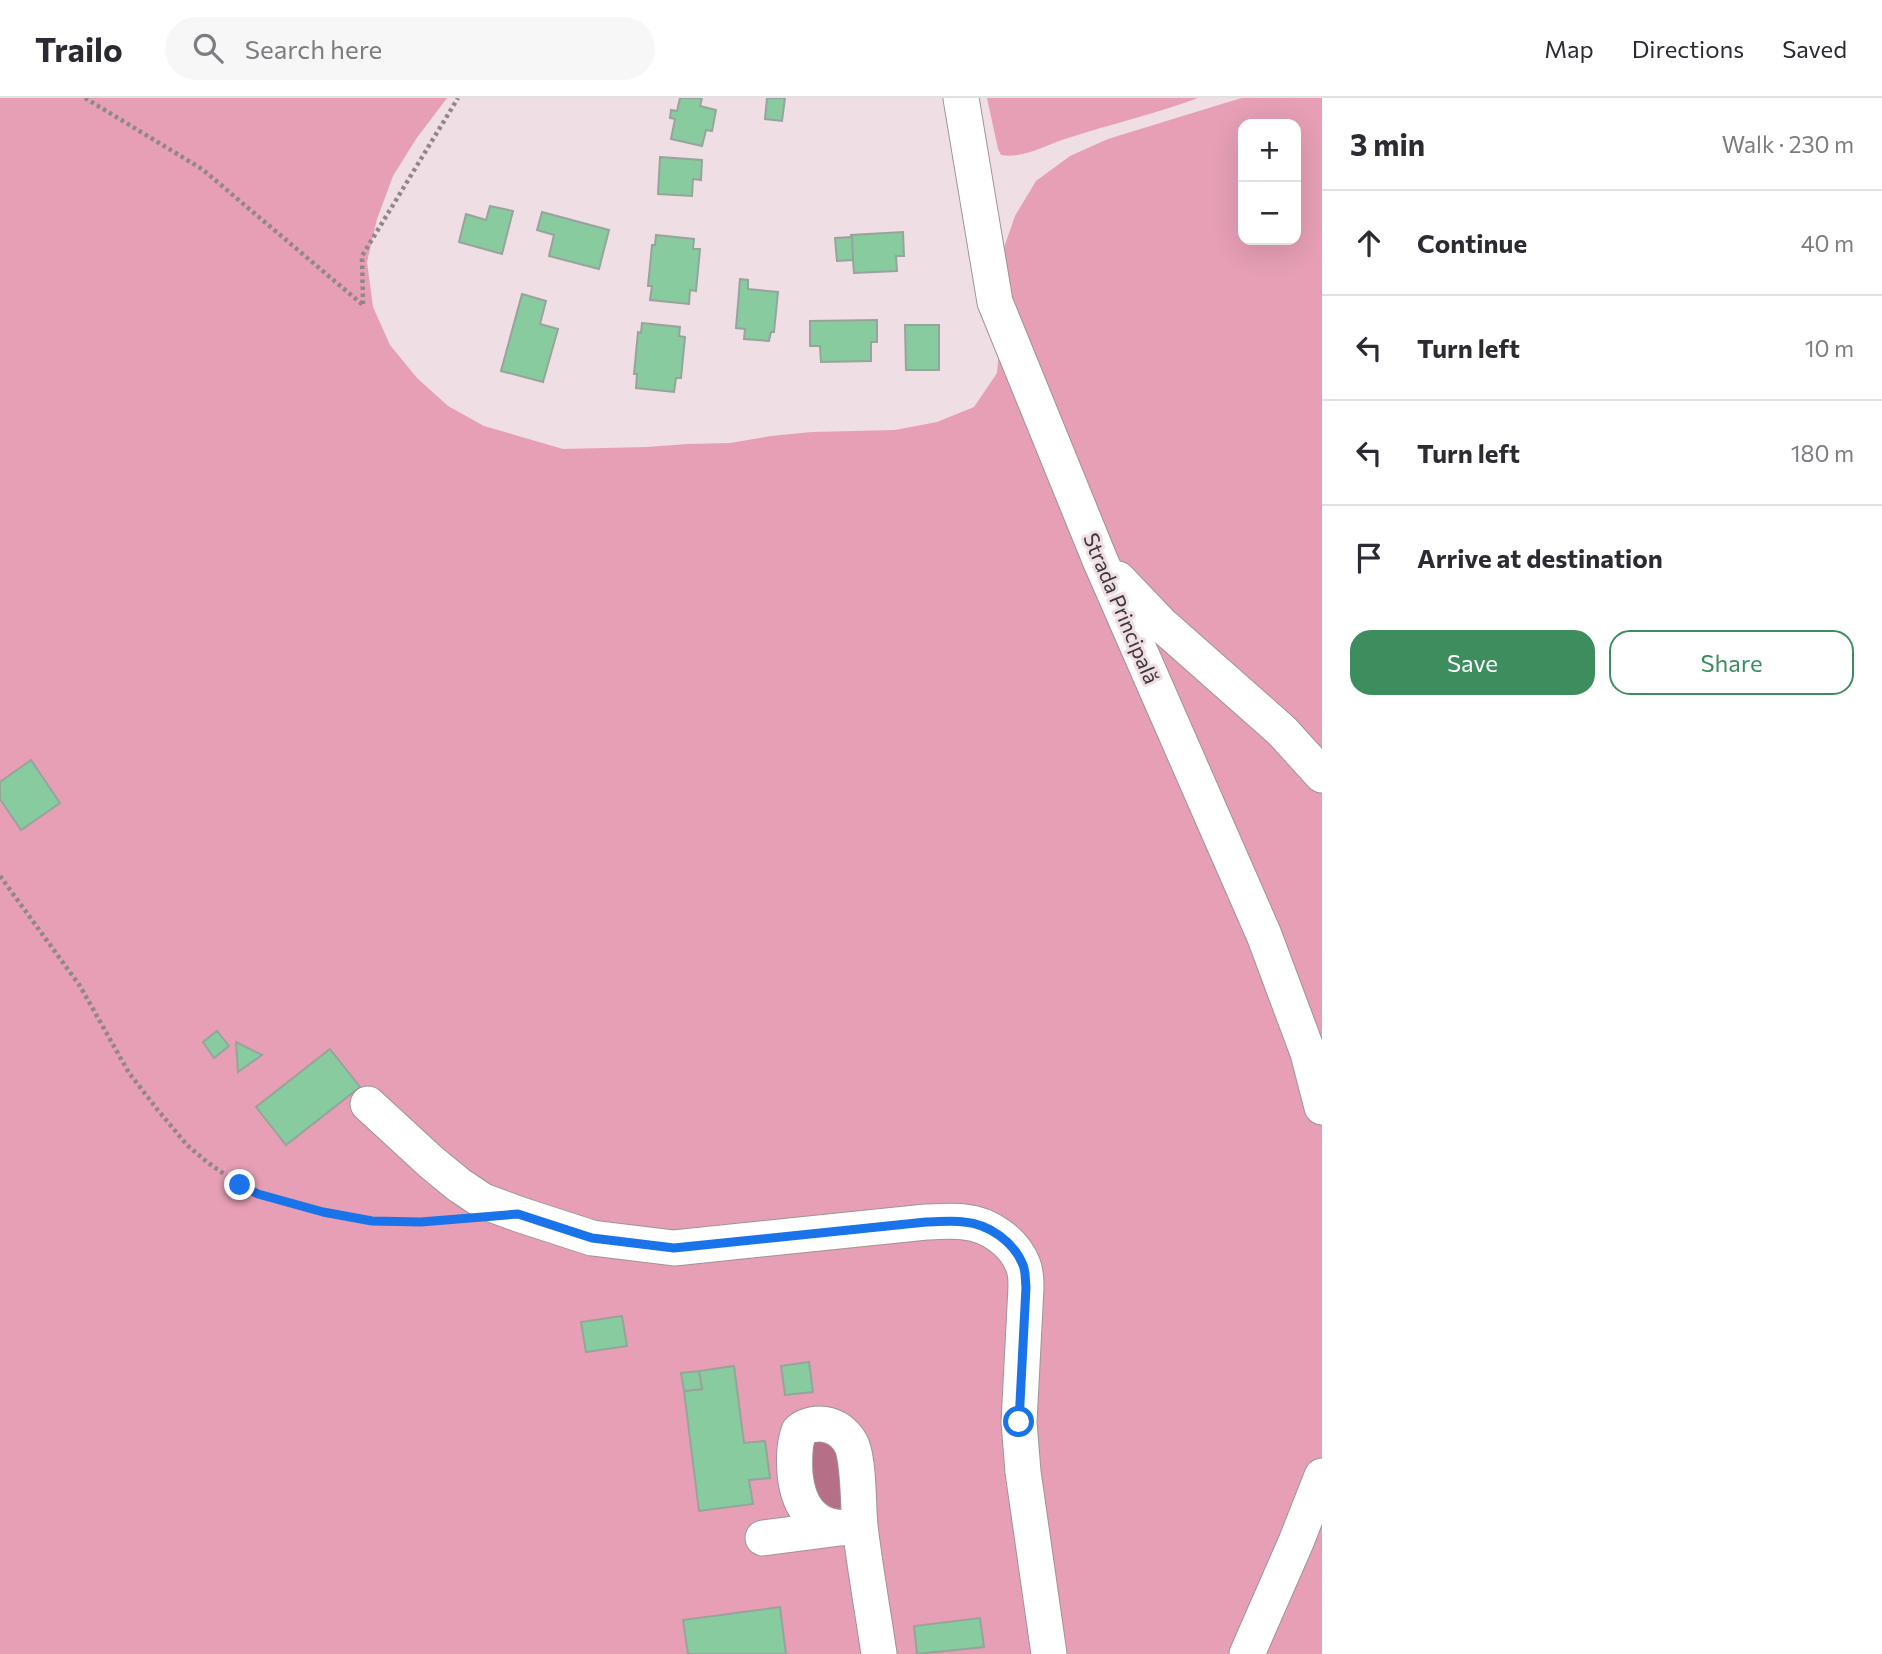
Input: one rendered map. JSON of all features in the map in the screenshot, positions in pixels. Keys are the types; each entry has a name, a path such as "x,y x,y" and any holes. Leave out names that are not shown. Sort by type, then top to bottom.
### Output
{"street":[{"name":"Strada Principală","path":"961,98 995,302 1100,560 1264,935 1308,1053 1322,1107"},
{"path":"1100,560 1161,624 1282,731 1322,775"},
{"path":"368,1104 431,1162 483,1200 592,1238 674,1248 926,1222 983,1225 1000,1237 1017,1254 1025,1268 1019,1422 1023,1472 1048,1654"},
{"path":"1247,1654 1322,1476"},
{"path":"763,1538 850,1527 879,1654"}],"path":[{"path":"85,98 202,169 363,304 362,256 458,98"},
{"path":"0,876 80,986 129,1073 187,1145 207,1161 240,1185 258,1194 323,1212 372,1221 462,1219"}],"shaded area":[{"path":"0,98 447,98 416,139 393,176 377,219 367,262 373,307 390,345 417,378 448,406 484,426 563,449 730,443 812,432 895,430 937,422 974,407 997,373 1001,256 1015,216 1036,181 1070,156 1108,139 1242,98 1322,98 1322,1654 0,1654"},
{"path":"987,98 1198,98 1027,153 1010,156 1001,155 998,149"},
{"path":"812,1440 837,1441 844,1504 839,1509 829,1510 815,1499 809,1444"}],"building":[{"path":"680,98 702,98 700,106 716,110 712,131 706,130 702,146 671,139 675,119 670,118 671,110 677,111"},
{"path":"767,98 785,98 782,121 765,119"},
{"path":"660,157 702,160 701,180 693,179 692,196 658,194"},
{"path":"490,206 513,211 502,254 459,242 466,214 486,220"},
{"path":"542,212 609,230 599,269 549,256 554,235 537,230"},
{"path":"903,232 904,256 896,256 897,271 854,273 851,235"},
{"path":"656,235 694,239 693,249 700,249 696,291 690,290 689,304 650,300 652,286 648,286 652,245 655,245"},
{"path":"852,237 853,260 837,261 835,238"},
{"path":"740,279 748,280 748,289 778,292 774,332 771,332 769,341 744,339 745,329 736,328"},
{"path":"522,294 546,301 540,324 558,329 543,382 501,371"},
{"path":"877,320 877,342 871,342 871,361 821,362 820,346 810,346 810,321"},
{"path":"642,323 680,327 679,336 685,337 681,378 676,378 674,392 636,388 637,374 634,374 638,332 641,333"},
{"path":"905,325 939,325 939,370 906,370"},
{"path":"31,760 60,803 21,830 0,799 0,782"},
{"path":"217,1031 229,1046 214,1058 203,1042"},
{"path":"236,1042 262,1055 238,1072"},
{"path":"330,1049 360,1087 286,1145 256,1107"},
{"path":"622,1316 627,1346 586,1352 581,1322"},
{"path":"809,1362 813,1392 785,1395 781,1366"},
{"path":"734,1366 744,1443 765,1441 770,1478 749,1480 753,1504 699,1511 684,1391 702,1389 699,1371"},
{"path":"699,1371 702,1389 684,1391 681,1373"},
{"path":"780,1607 786,1654 688,1654 683,1620"},
{"path":"980,1618 984,1647 917,1654 914,1626"}],"route":[{"path":"240,1185 258,1194 323,1212 372,1221 421,1222 518,1214 592,1238 674,1248 926,1222 983,1225 1009,1245 1025,1268 1019,1422"}]}
